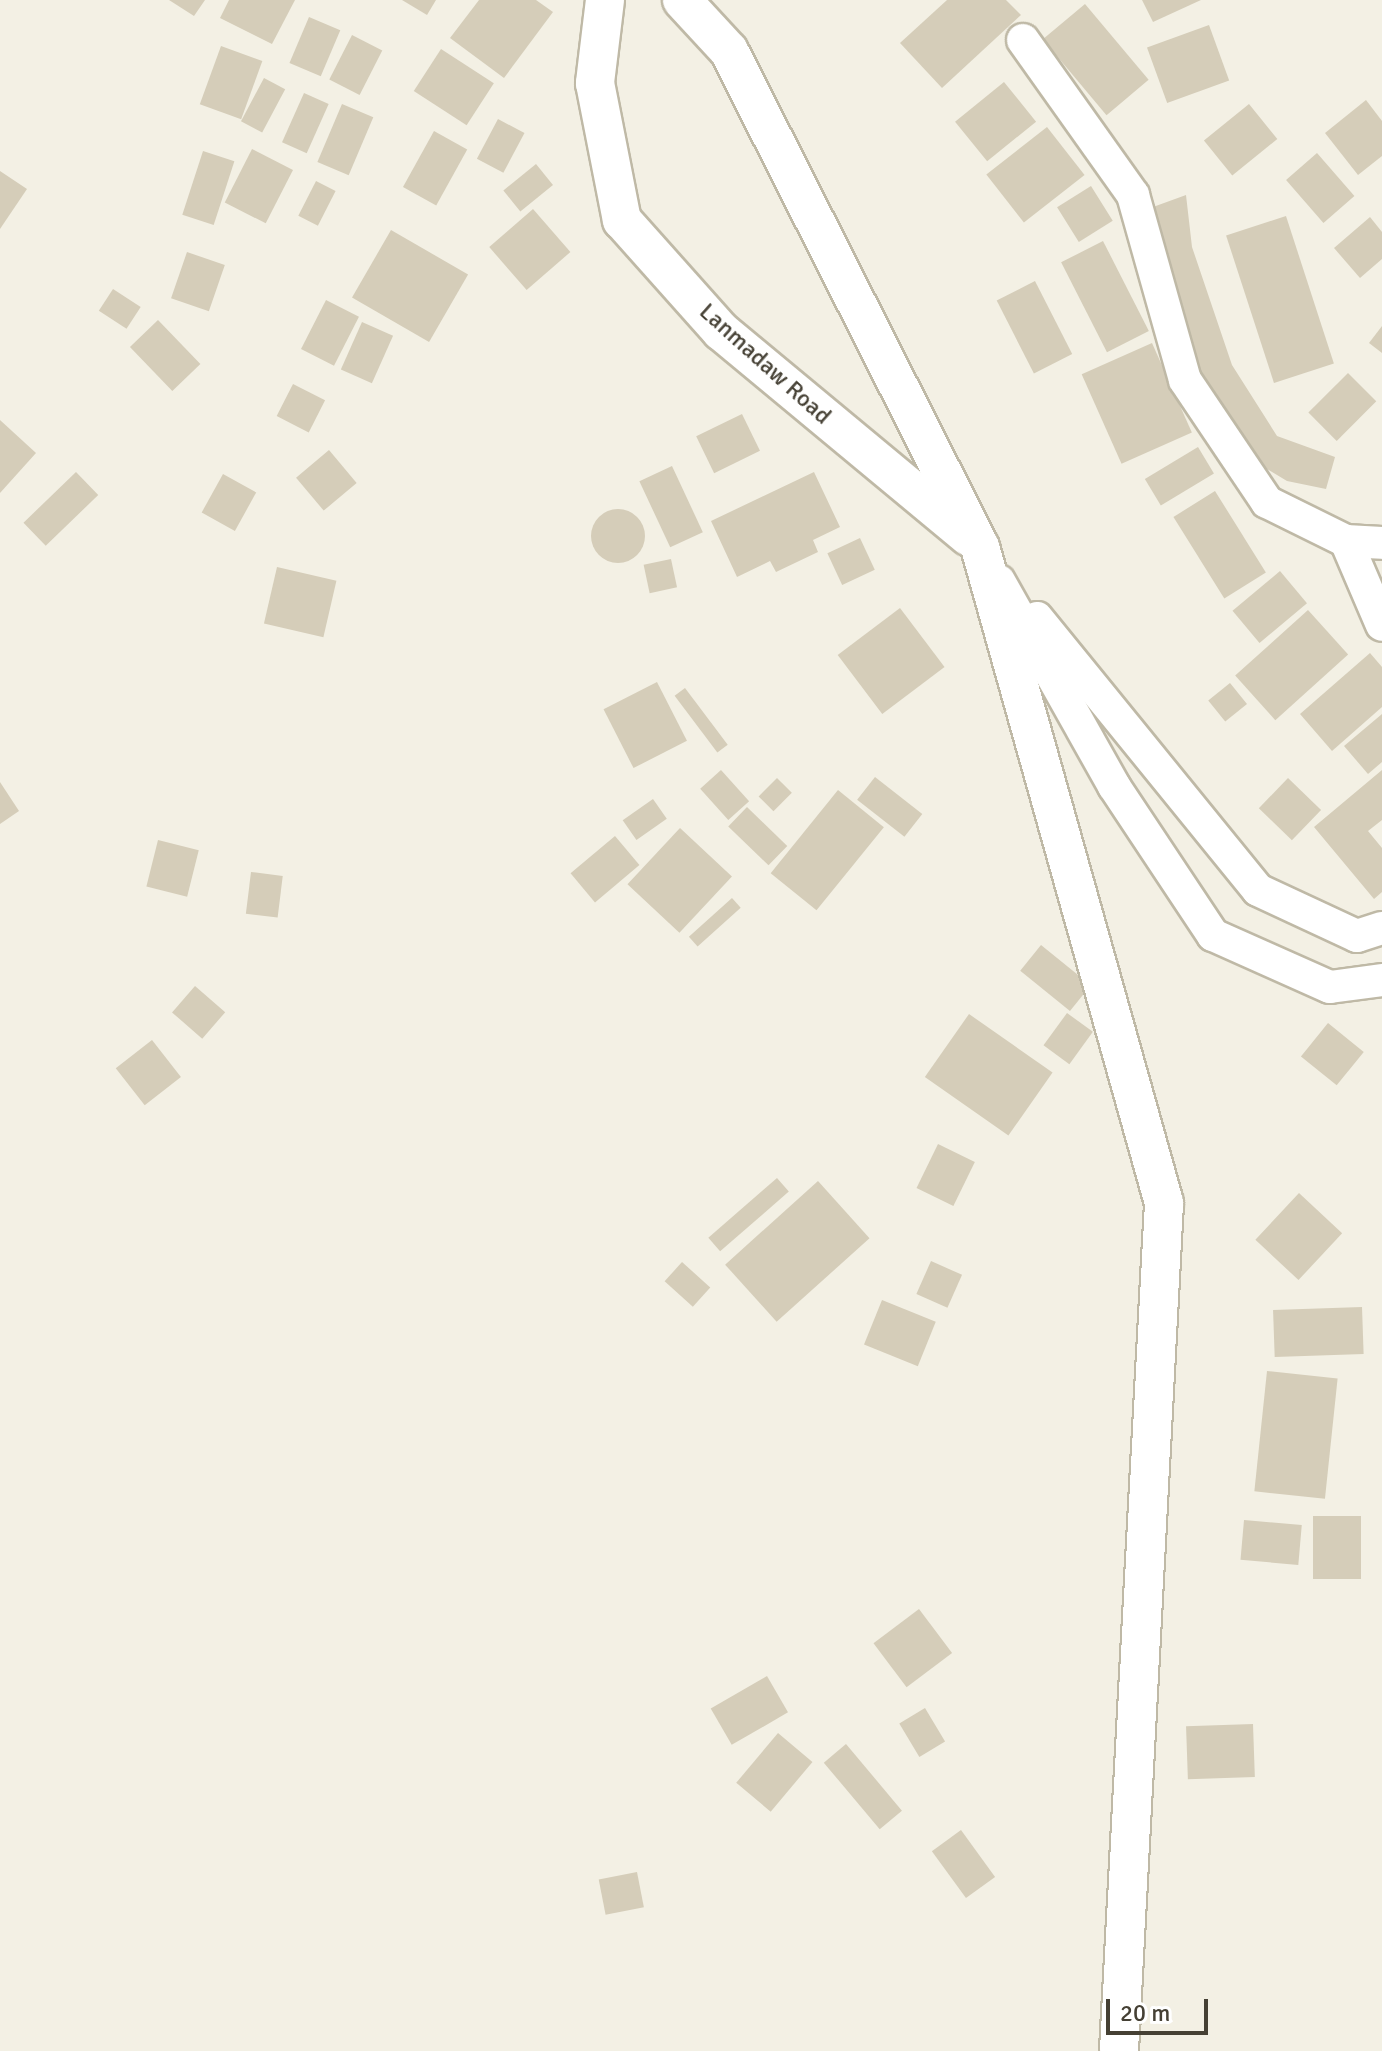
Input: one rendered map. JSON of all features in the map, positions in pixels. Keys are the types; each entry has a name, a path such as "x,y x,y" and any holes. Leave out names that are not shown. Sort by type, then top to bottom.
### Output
{"street":[{"name":"Lanmadaw Road","path":"605,0 595,83 622,220 721,331 980,547 1258,890 1357,936 1382,928"},
{"path":"682,0 729,51 980,547 1164,1203 1119,2051"},
{"path":"1023,40 1133,195 1185,380 1267,502 1346,541 1382,543"},
{"path":"1346,541 1382,625"},
{"name":"Lanmadaw Road","path":"980,547 1114,786 1213,935 1330,987 1382,980"}],"building":[{"path":"169,0 205,0 194,16"},
{"path":"229,0 295,0 272,44 220,18"},
{"path":"402,0 436,0 427,15"},
{"path":"479,0 536,0 553,12 504,78 450,38"},
{"path":"947,0 1006,0 1021,15 942,88 900,43"},
{"path":"1142,0 1201,0 1153,22"},
{"path":"1085,4 1149,80 1107,115 1043,39"},
{"path":"309,17 340,30 321,76 289,63"},
{"path":"1209,25 1229,80 1167,103 1147,48"},
{"path":"352,35 382,50 360,95 329,80"},
{"path":"221,46 262,61 241,119 200,104"},
{"path":"441,49 494,83 467,125 414,91"},
{"path":"264,78 285,89 262,133 241,121"},
{"path":"1004,82 1036,122 987,161 955,122"},
{"path":"304,93 329,104 307,153 282,142"},
{"path":"1366,100 1382,121 1382,156 1358,175 1325,133"},
{"path":"342,104 373,117 349,175 317,162"},
{"path":"1249,104 1277,139 1232,175 1204,141"},
{"path":"498,119 524,133 503,173 477,159"},
{"path":"1047,127 1085,175 1024,222 986,174"},
{"path":"434,131 467,149 436,205 403,187"},
{"path":"252,149 293,170 266,223 225,202"},
{"path":"203,151 234,161 214,225 182,215"},
{"path":"1317,153 1354,196 1323,223 1286,180"},
{"path":"536,164 553,185 520,211 503,190"},
{"path":"0,171 27,189 0,229"},
{"path":"316,181 336,191 318,226 298,216"},
{"path":"1091,186 1113,221 1079,242 1057,207"},
{"path":"1186,195 1192,247 1232,365 1277,436 1335,457 1326,489 1287,481 1244,455 1192,354 1153,207"},
{"path":"533,209 570,252 527,290 489,247"},
{"path":"1286,216 1334,363 1274,383 1226,235"},
{"path":"1370,217 1382,232 1382,259 1360,278 1334,248"},
{"path":"391,230 468,274 429,342 352,298"},
{"path":"1103,241 1149,331 1107,352 1061,262"},
{"path":"187,252 225,265 209,311 171,298"},
{"path":"1035,281 1072,354 1034,374 997,301"},
{"path":"113,289 141,307 127,329 99,311"},
{"path":"326,300 359,317 334,366 301,349"},
{"path":"158,320 200,364 172,391 130,347"},
{"path":"362,322 393,336 372,383 341,370"},
{"path":"1382,326 1382,353 1369,343"},
{"path":"1152,343 1192,433 1122,464 1082,374"},
{"path":"1348,373 1376,401 1337,441 1308,413"},
{"path":"293,384 325,400 309,432 277,416"},
{"path":"742,414 760,451 714,473 696,436"},
{"path":"0,420 36,453 0,493"},
{"path":"1198,447 1214,474 1161,506 1145,479"},
{"path":"329,450 357,483 324,511 296,478"},
{"path":"672,466 703,532 670,547 639,481"},
{"path":"76,472 98,495 46,546 23,523"},
{"path":"814,472 840,527 813,540 818,552 776,572 770,561 737,577 711,521"},
{"path":"223,474 256,492 235,531 202,512"},
{"path":"1215,491 1266,572 1224,598 1173,517"},
{"path":"618,509 637,517 645,536 637,555 618,563 599,555 591,536 599,517"},
{"path":"860,538 875,570 842,585 827,553"},
{"path":"671,559 677,587 650,593 644,565"},
{"path":"277,567 336,581 323,637 264,624"},
{"path":"1280,571 1307,603 1260,643 1233,611"},
{"path":"900,608 945,667 882,714 838,655"},
{"path":"1308,610 1348,655 1275,720 1235,676"},
{"path":"1370,653 1382,667 1382,707 1332,751 1300,714"},
{"path":"657,682 687,741 634,768 604,709"},
{"path":"1230,683 1247,704 1225,722 1208,701"},
{"path":"685,688 728,745 717,753 675,696"},
{"path":"1382,714 1382,762 1368,774 1344,746"},
{"path":"721,770 749,801 728,820 700,789"},
{"path":"1382,770 1382,820 1368,831 1382,848 1382,892 1374,899 1314,827"},
{"path":"875,777 922,814 904,837 857,800"},
{"path":"777,778 792,793 773,811 759,796"},
{"path":"1288,778 1321,810 1292,840 1259,808"},
{"path":"0,782 19,811 0,824"},
{"path":"838,790 884,827 817,910 771,873"},
{"path":"653,799 667,819 636,840 623,820"},
{"path":"747,807 787,846 769,865 728,826"},
{"path":"680,828 732,876 679,933 627,884"},
{"path":"615,836 639,865 595,902 571,873"},
{"path":"158,840 199,850 187,897 146,887"},
{"path":"251,872 283,876 278,918 246,914"},
{"path":"732,898 741,908 698,946 689,937"},
{"path":"1041,945 1091,985 1070,1011 1020,971"},
{"path":"195,986 225,1012 202,1039 172,1012"},
{"path":"1067,1013 1093,1032 1069,1064 1043,1045"},
{"path":"969,1014 1053,1073 1008,1136 925,1077"},
{"path":"1328,1023 1364,1052 1337,1085 1301,1056"},
{"path":"152,1040 181,1077 145,1105 116,1068"},
{"path":"938,1144 975,1162 953,1206 917,1188"},
{"path":"777,1178 789,1192 720,1251 708,1238"},
{"path":"818,1181 870,1238 777,1322 725,1265"},
{"path":"1299,1193 1342,1233 1299,1280 1255,1240"},
{"path":"931,1261 962,1275 947,1308 916,1294"},
{"path":"682,1262 710,1287 693,1307 665,1281"},
{"path":"882,1300 936,1322 918,1366 864,1345"},
{"path":"1362,1307 1364,1354 1275,1357 1273,1310"},
{"path":"1267,1371 1338,1378 1325,1499 1254,1491"},
{"path":"1313,1516 1361,1516 1361,1579 1313,1579"},
{"path":"1244,1520 1302,1525 1298,1565 1241,1560"},
{"path":"919,1609 952,1653 907,1687 873,1643"},
{"path":"767,1676 788,1712 732,1745 711,1708"},
{"path":"925,1708 945,1741 919,1757 899,1723"},
{"path":"1253,1724 1255,1777 1188,1779 1186,1726"},
{"path":"778,1733 812,1762 771,1812 736,1783"},
{"path":"846,1744 902,1811 880,1829 824,1763"},
{"path":"961,1830 995,1877 966,1898 932,1851"},
{"path":"637,1872 644,1907 606,1915 599,1879"}]}
